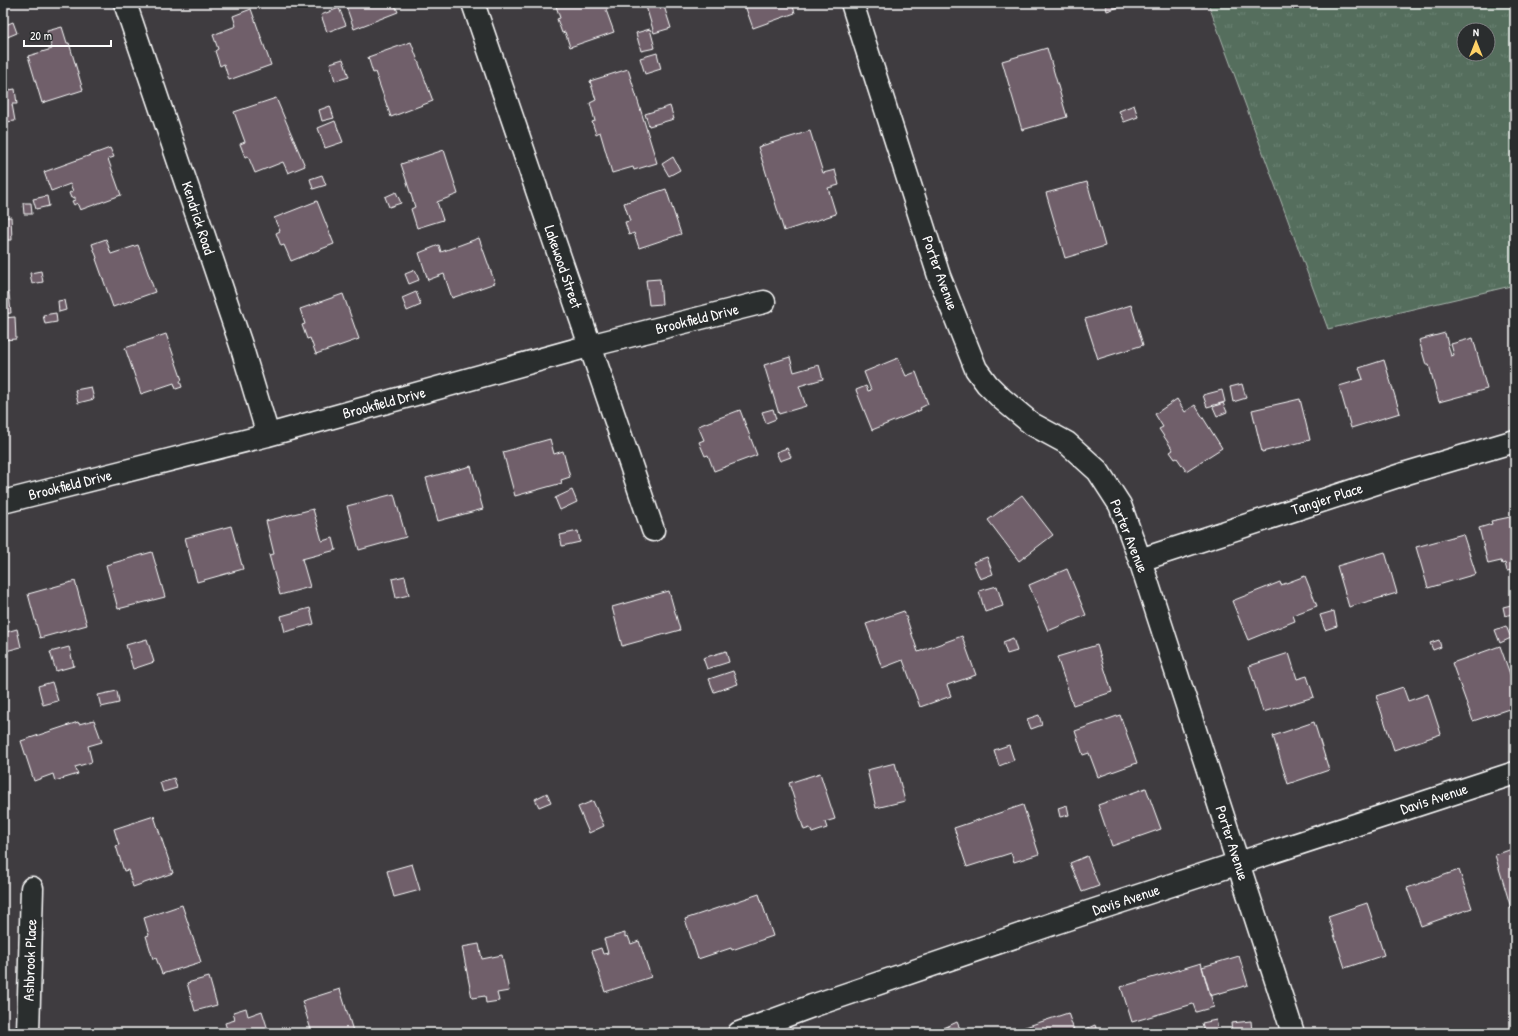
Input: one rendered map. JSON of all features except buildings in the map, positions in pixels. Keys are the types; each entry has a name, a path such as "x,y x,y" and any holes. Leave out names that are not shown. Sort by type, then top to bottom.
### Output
{"street":[{"name":"Kendrick Road","path":"125,3 241,345 268,435"},
{"name":"Lakewood Street","path":"473,3 653,530"},
{"name":"Porter Avenue","path":"852,3 939,276 976,368 987,384 1002,399 1032,424 1067,443 1098,471 1120,506 1140,560 1293,1033"},
{"name":"Brookfield Drive","path":"3,502 268,435 589,346 764,302"},
{"name":"Tangier Place","path":"1140,560 1407,473 1515,441"},
{"name":"Davis Avenue","path":"739,1033 820,1003 1238,862 1515,773"},
{"name":"Ashbrook Place","path":"28,1033 32,888"}],"green space":[{"path":"1208,3 1515,3 1515,285 1328,329"}]}
